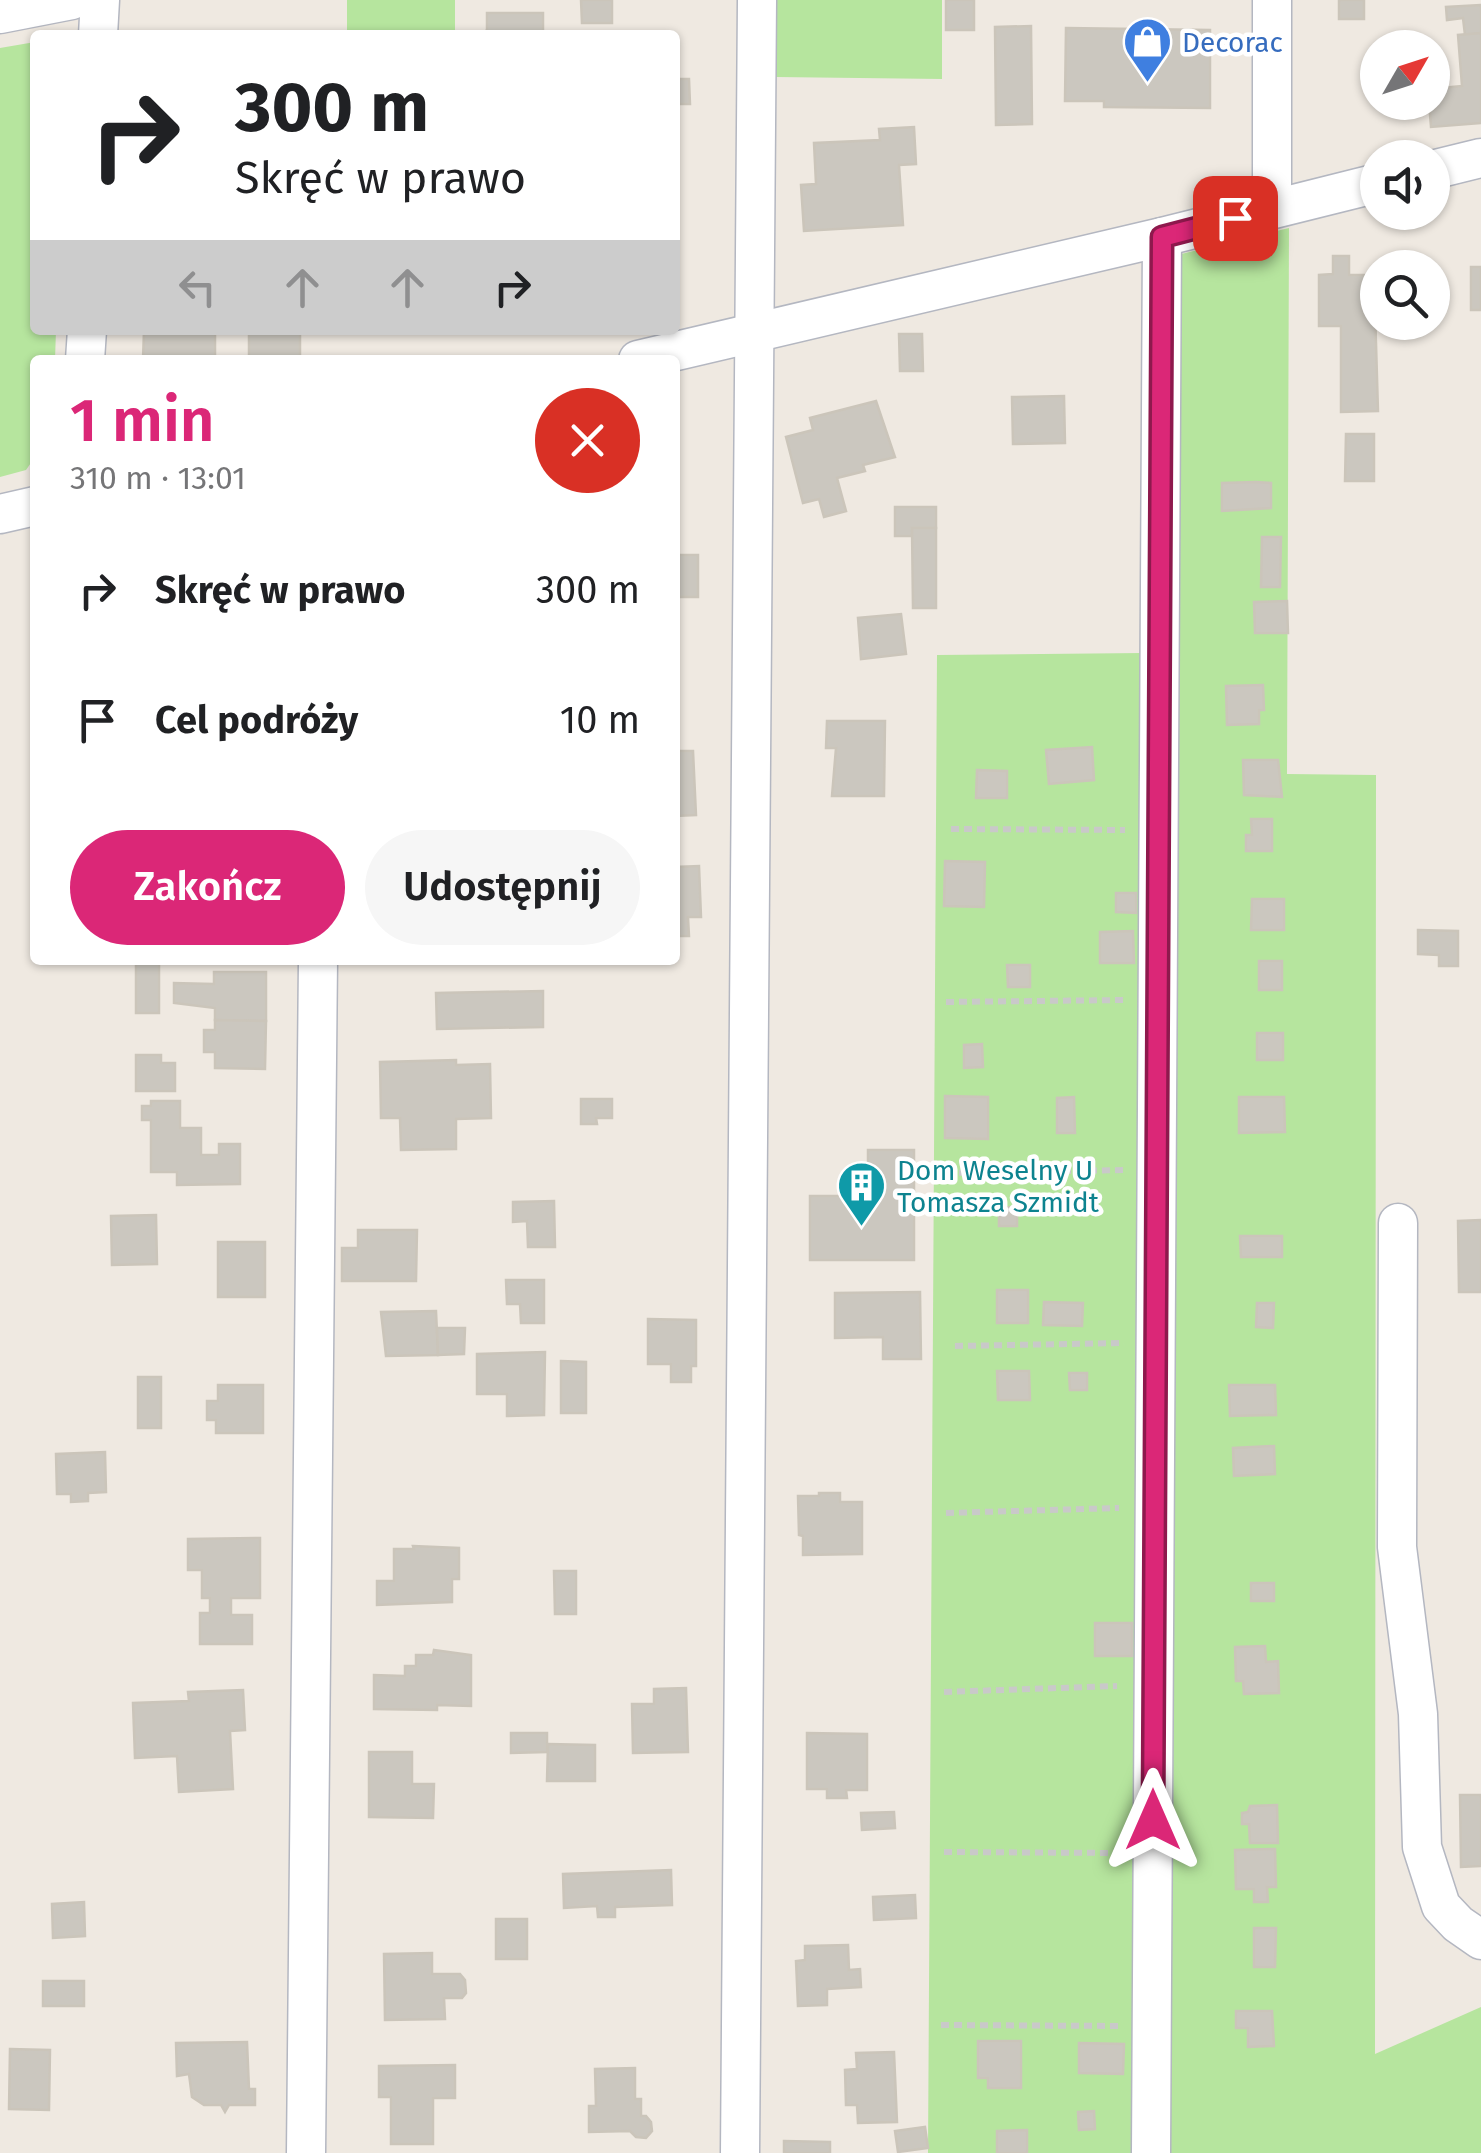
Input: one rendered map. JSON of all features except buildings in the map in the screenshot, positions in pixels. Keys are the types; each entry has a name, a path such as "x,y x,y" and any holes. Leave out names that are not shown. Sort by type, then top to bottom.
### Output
{"street":[{"path":"0,14 72,0"},
{"path":"98,30 100,0"},
{"path":"740,2153 757,0"},
{"path":"1272,0 1272,209"},
{"path":"1450,166 1481,158"},
{"path":"659,355 1360,187"},
{"path":"1151,2153 1162,237"},
{"path":"0,514 30,507"},
{"path":"306,2153 318,965"},
{"path":"1398,1224 1397,1547 1418,1714 1422,1847 1441,1906 1481,1940"}],"path":[{"path":"951,829 1159,830"},
{"path":"946,1002 1158,999"},
{"path":"946,1173 1157,1170"},
{"path":"955,1346 1156,1343"},
{"path":"946,1513 1155,1506"},
{"path":"944,1692 1154,1685"},
{"path":"944,1852 1153,1854"},
{"path":"941,2025 1152,2026"}],"green space":[{"path":"347,0 455,0 455,30 347,30"},
{"path":"776,0 942,0 942,79 776,77"},
{"path":"30,43 30,335 56,335 55,355 30,355 30,464 26,470 0,477 0,48"},
{"path":"1289,228 1287,774 1376,775 1375,2054 1481,2007 1481,2153 928,2153 937,655 1143,653 1144,263"}],"place":[{"name":"Decorac","path":"1147,84"},
{"name":"Dom Weselny U Tomasza Szmidt","path":"862,1228"}],"route":[{"path":"1153,1820 1162,237 1235,218"}]}
